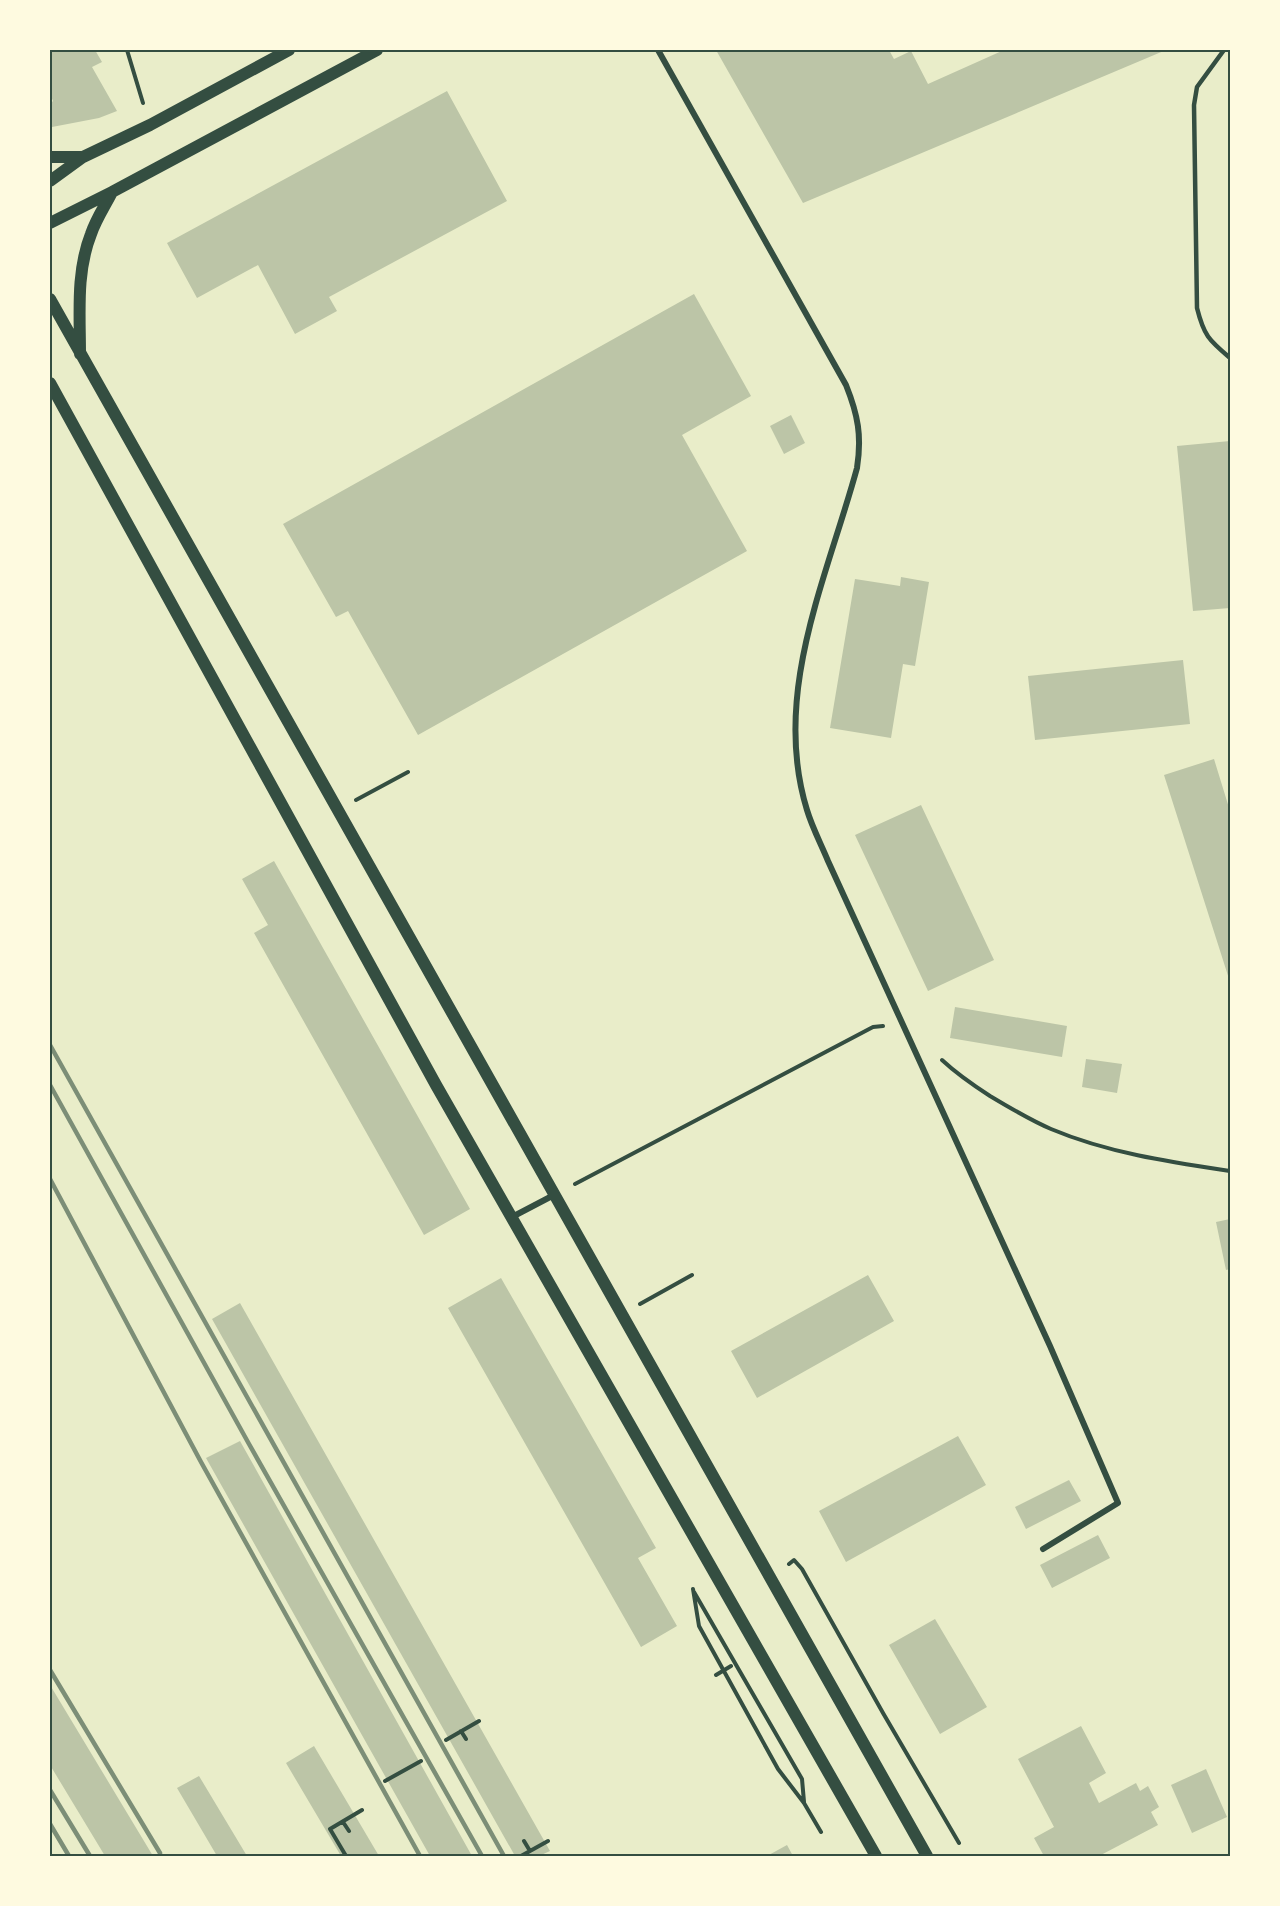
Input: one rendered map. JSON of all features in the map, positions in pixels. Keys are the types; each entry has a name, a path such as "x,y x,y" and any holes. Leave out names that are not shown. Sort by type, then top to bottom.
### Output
{"main road":[{"path":"50,181 83,158 150,125 288,50"},
{"path":"50,223 377,50"},
{"path":"50,157 83,158"},
{"path":"80,355 79,295 84,255 91,232 112,192"},
{"path":"50,299 927,1857"},
{"path":"50,383 436,1085 876,1857"}],"street":[{"path":"658,50 846,386 856,410 860,446 856,468 804,647 797,691 795,744 807,810 1119,1503 1043,1549"},
{"path":"512,1217 554,1195"}],"lane":[{"path":"1224,50 1197,87 1194,105 1197,308 1203,330 1230,358"}],"path":[{"path":"127,50 150,125"},
{"path":"338,810 408,772"},
{"path":"554,1195 873,1027 904,1025"},
{"path":"934,1053 957,1074 1009,1107 1051,1129 1099,1146 1166,1162 1230,1171"},
{"path":"636,1306 692,1275"},
{"path":"802,1569 959,1843"},
{"path":"804,1803 802,1779 693,1589 699,1626 778,1769 804,1803 821,1832"},
{"path":"817,1616 826,1611"},
{"path":"716,1675 731,1666"},
{"path":"446,1740 479,1720"},
{"path":"461,1731 466,1740"},
{"path":"386,1781 404,1773 421,1761"},
{"path":"346,1857 330,1829 362,1810"},
{"path":"343,1821 349,1831"},
{"path":"524,1841 530,1851"},
{"path":"522,1857 548,1841"}],"building":[{"path":"50,50 95,50 102,62 92,67 117,111 99,118 52,127 50,123 50,104 53,101 50,94"},
{"path":"716,50 889,50 894,59 911,51 928,84 1004,50 1166,50 803,203"},
{"path":"447,91 507,201 329,297 337,311 295,334 258,265 197,298 167,243"},
{"path":"694,294 751,396 682,435 747,551 418,735 348,611 336,617 283,524"},
{"path":"791,415 805,443 784,454 770,426"},
{"path":"1230,441 1230,608 1193,611 1177,446"},
{"path":"901,577 929,582 915,666 903,664 891,738 830,728 855,579 900,586"},
{"path":"1183,660 1190,724 1035,740 1028,676"},
{"path":"1214,759 1230,811 1230,982 1164,775"},
{"path":"921,805 994,960 928,991 855,835"},
{"path":"274,861 470,1209 424,1235 254,933 268,925 242,879"},
{"path":"955,1007 1067,1026 1062,1057 950,1038"},
{"path":"1086,1059 1122,1064 1117,1093 1082,1087"},
{"path":"1230,1219 1230,1269 1226,1270 1216,1222"},
{"path":"868,1275 894,1321 757,1398 731,1351"},
{"path":"501,1278 656,1548 638,1558 677,1626 641,1647 448,1308"},
{"path":"240,1303 550,1851 539,1856 515,1856 212,1319"},
{"path":"958,1436 986,1485 846,1562 819,1511"},
{"path":"240,1441 472,1856 430,1856 206,1458"},
{"path":"1069,1480 1081,1501 1026,1529 1015,1507"},
{"path":"1098,1535 1110,1558 1052,1588 1040,1565"},
{"path":"935,1619 987,1707 940,1734 889,1645"},
{"path":"50,1685 153,1856 105,1856 50,1765"},
{"path":"1081,1726 1106,1773 1089,1783 1099,1803 1136,1783 1140,1791 1148,1786 1159,1807 1151,1812 1158,1825 1099,1856 1044,1856 1034,1838 1054,1827 1018,1759"},
{"path":"314,1746 379,1856 341,1856 286,1763"},
{"path":"1206,1769 1227,1817 1192,1833 1171,1785"},
{"path":"199,1776 247,1856 217,1856 177,1788"},
{"path":"787,1845 793,1856 767,1856"}],"railway":[{"path":"50,1045 504,1856"},
{"path":"50,1085 249,1444 482,1856"},
{"path":"50,1179 201,1462 420,1856"},
{"path":"50,1670 160,1853"},
{"path":"50,1790 90,1856"},
{"path":"50,1824 69,1856"}]}
